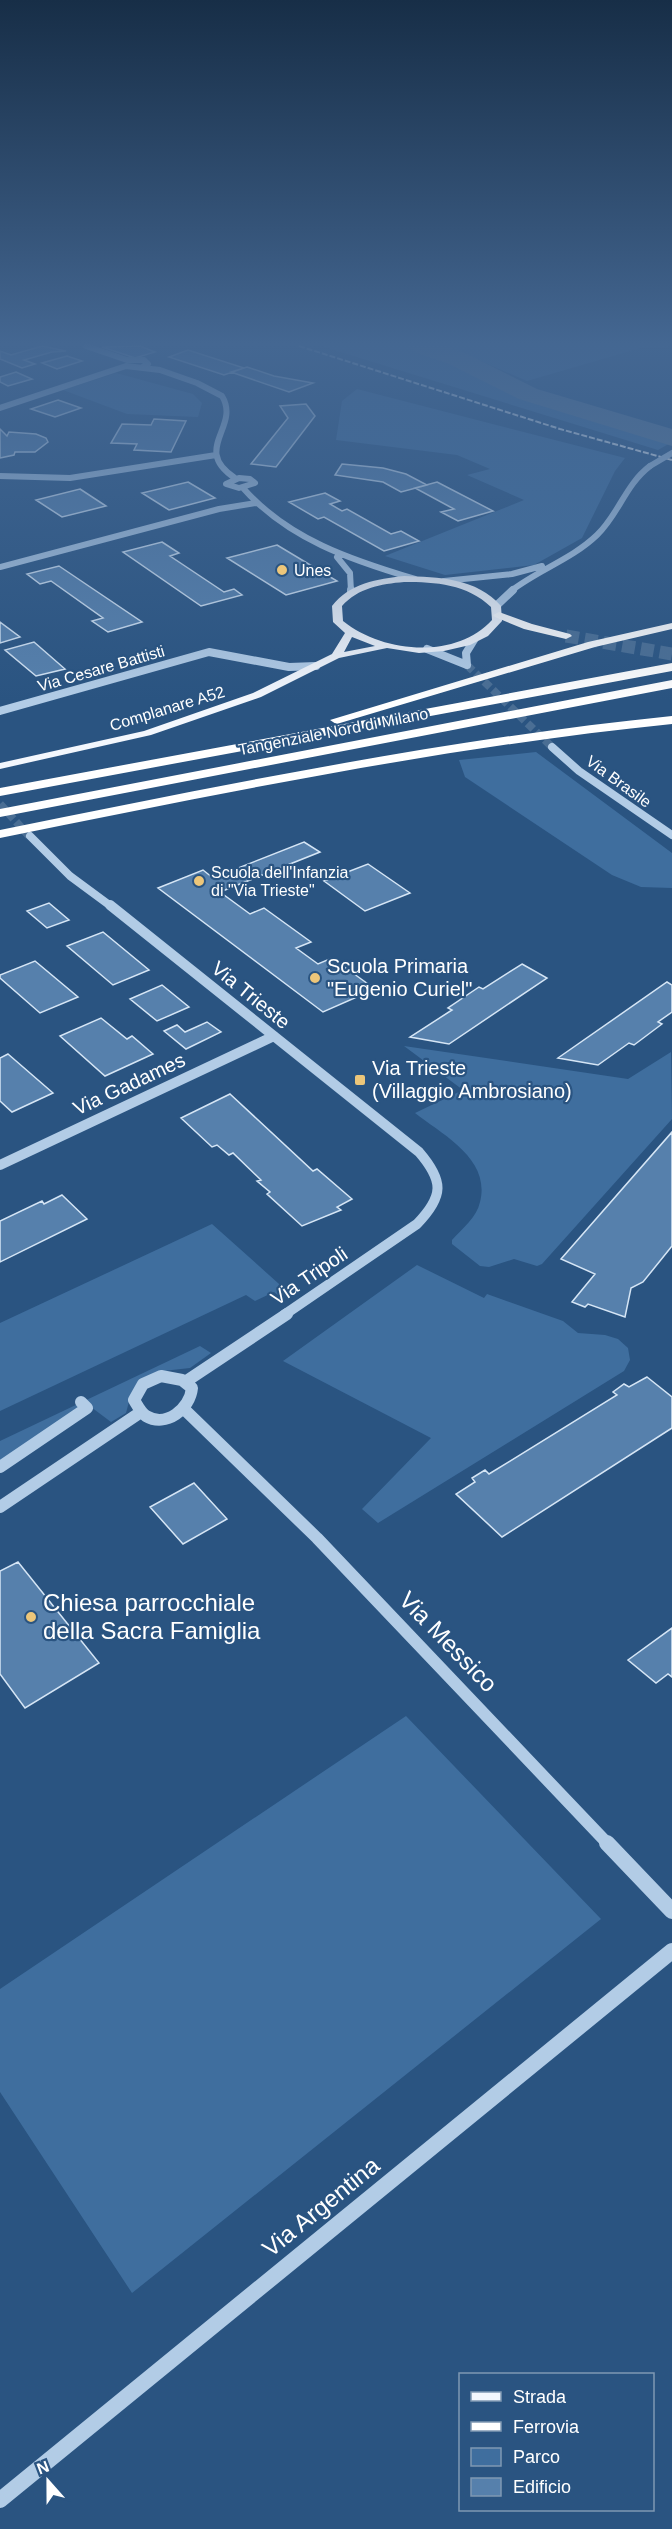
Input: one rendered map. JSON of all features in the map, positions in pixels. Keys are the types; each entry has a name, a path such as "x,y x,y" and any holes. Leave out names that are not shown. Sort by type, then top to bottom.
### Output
{"highway":[{"path":"497,610 528,627 566,636"},
{"path":"239,748 592,644 672,626"},
{"name":"Tangenziale Nord di Milano","path":"0,792 672,667"},
{"name":"Tangenziale Nord di Milano","path":"0,813 672,684"},
{"path":"0,834 375,760 536,735 672,720"}],"main road":[{"path":"415,579 444,582 475,590 497,610 494,626 474,640 426,649 388,646 350,633 338,622 336,611 340,601 351,592 384,582 415,579"},
{"name":"Complanare A52","path":"336,656 350,633"},
{"name":"Complanare A52","path":"0,766 92,747 201,716 256,695 336,656 388,646"}],"street":[{"path":"0,476 70,478 163,464"},
{"path":"220,464 235,478"},
{"path":"497,610 508,593 597,536 613,517 626,488 653,464"},
{"path":"235,478 247,478 255,482 243,488 226,484 235,478"},
{"path":"243,488 255,503 281,522 330,551 362,564 415,579"},
{"path":"0,567 219,509 255,503"},
{"path":"330,551 351,573 354,580 351,592"},
{"path":"444,582 512,574 560,561"},
{"path":"426,649 467,665 466,653 474,640"},
{"name":"Via Cesare Battisti","path":"0,711 209,652 222,652 292,668 322,664"},
{"name":"Via Brasile","path":"552,747 579,771 672,835"},
{"name":"Via Trieste","path":"30,836 78,882 419,1152 436,1171 439,1189"},
{"name":"Via Gadames","path":"0,1165 274,1036"},
{"name":"Via Tripoli","path":"185,1382 406,1234 428,1215 436,1202 439,1189"},
{"path":"161,1376 185,1382 190,1387 192,1399 185,1410 169,1418 158,1418 141,1412 134,1400 139,1387 144,1382 161,1376"},
{"path":"0,1467 87,1408 81,1402"},
{"name":"Via Messico","path":"185,1410 317,1538 672,1911"},
{"path":"0,1507 141,1412"},
{"name":"Via Argentina","path":"0,2500 672,1951"}],"green space":[{"path":"478,464 620,464 582,538 534,565 445,575 385,556 524,500 467,475 490,469"},
{"path":"536,752 672,853 672,888 641,887 612,875 465,777 459,760"},
{"path":"404,1046 628,1079 671,1052 672,1119 542,1264 537,1266 514,1259 489,1267 480,1266 452,1244 452,1240 476,1213 482,1187 478,1173 472,1161 451,1139 415,1113 463,1090"},
{"path":"212,1224 288,1292 280,1297 274,1292 255,1301 246,1295 0,1411 0,1323"},
{"path":"417,1265 484,1298 487,1294 563,1321 578,1333 605,1335 618,1339 628,1348 630,1360 624,1371 378,1523 362,1509 431,1438 283,1361"},
{"path":"200,1346 211,1353 190,1368 163,1371 131,1394 126,1413 111,1422 87,1404 0,1462 0,1441"},
{"path":"406,1716 601,1919 132,2293 0,2092 0,1989"}],"building":[{"path":"251,464 278,464 276,467"},
{"path":"342,464 383,468 406,474 427,485 401,492 383,482 335,475"},
{"path":"188,482 215,498 169,510 142,493"},
{"path":"437,482 493,511 458,521 441,512 454,509 415,488"},
{"path":"80,489 106,506 62,517 36,500"},
{"path":"325,493 340,501 330,504 342,511 347,509 391,534 401,531 419,541 384,551 324,517 318,519 289,502"},
{"path":"162,542 179,553 170,556 224,592 234,589 242,595 201,606 123,552"},
{"name":"Unes","path":"277,545 337,581 286,595 227,558"},
{"path":"59,566 142,622 108,632 92,621 103,618 51,581 40,584 27,574"},
{"path":"0,622 20,637 0,643"},
{"path":"34,642 65,669 36,676 5,650"},
{"path":"304,842 320,852 220,892 250,914 264,908 311,942 296,948 318,964 332,958 375,989 323,1012 158,888 203,870 213,878"},
{"path":"368,864 410,893 365,911 324,881"},
{"path":"49,903 69,920 47,928 27,911"},
{"path":"103,932 149,970 113,985 67,946"},
{"path":"35,961 78,997 40,1013 0,978 0,975"},
{"path":"522,964 547,978 449,1044 410,1037 452,1010 448,1008 479,987 483,989"},
{"path":"667,982 672,985 672,1012 658,1022 662,1024 634,1045 629,1043 598,1065 558,1058"},
{"path":"162,985 189,1007 157,1021 130,999"},
{"path":"101,1018 127,1039 132,1036 153,1054 105,1076 60,1036"},
{"path":"207,1022 221,1032 186,1049 164,1031 177,1025 185,1032"},
{"path":"8,1054 53,1093 12,1112 0,1101 0,1058"},
{"path":"230,1094 313,1171 317,1169 352,1199 337,1207 341,1210 302,1226 267,1194 270,1192 257,1181 261,1180 233,1153 229,1155 217,1145 212,1147 181,1118"},
{"path":"672,1132 672,1246 643,1282 631,1288 625,1317 588,1304 585,1307 572,1302 595,1274 561,1259"},
{"path":"62,1195 87,1219 0,1262 0,1221 42,1201 44,1204"},
{"path":"647,1377 672,1397 672,1428 502,1537 456,1494 475,1482 472,1478 485,1470 489,1474 617,1395 613,1392 624,1384 629,1387"},
{"path":"194,1483 227,1519 183,1544 150,1507"},
{"name":"Chiesa parrocchiale della Sacra Famiglia","path":"18,1562 99,1663 25,1708 0,1674 0,1571"},
{"path":"672,1628 672,1677 668,1674 656,1683 628,1660"}],"tunnel":[{"path":"566,636 672,654"},
{"path":"467,665 552,747"},
{"path":"0,804 29,836"}],"place":[{"name":"Unes","path":"282,570"},
{"name":"Scuola dell'Infanzia di \"Via Trieste\"","path":"199,881"},
{"name":"Scuola Primaria \"Eugenio Curiel\"","path":"315,978"},
{"name":"Via Trieste (Villaggio Ambrosiano)","path":"360,1080"},
{"name":"Chiesa parrocchiale della Sacra Famiglia","path":"31,1617"}]}
